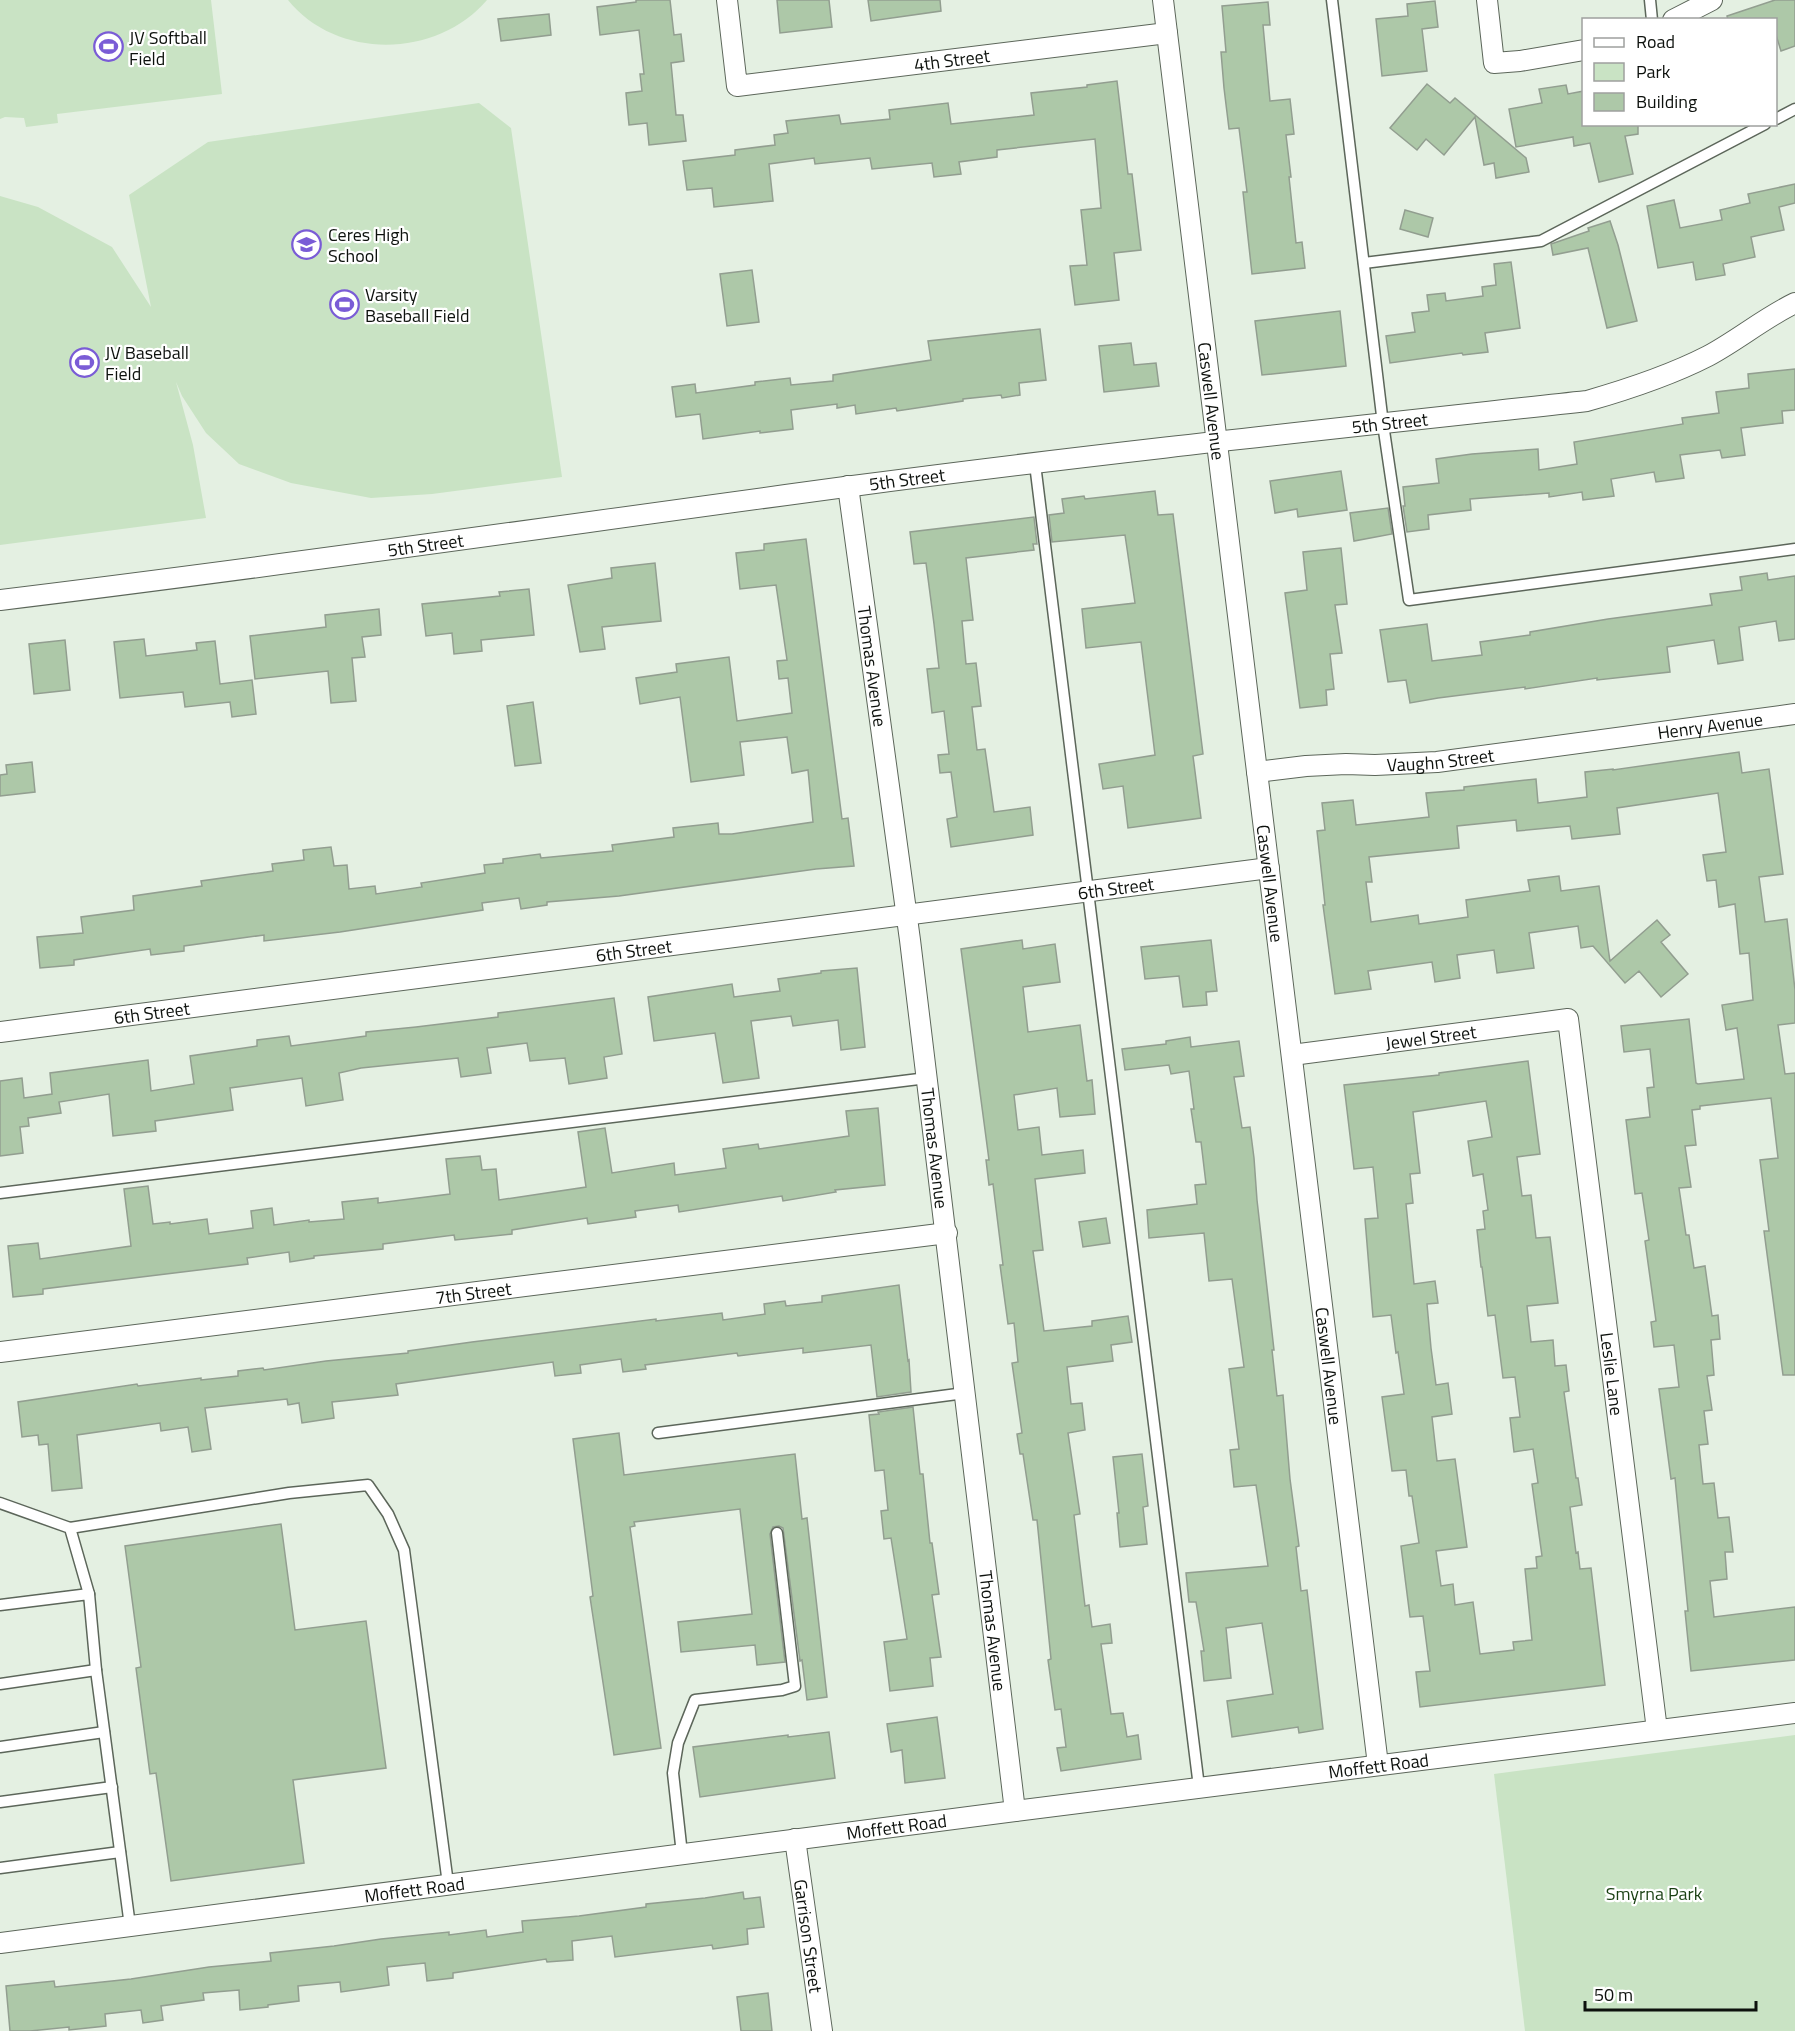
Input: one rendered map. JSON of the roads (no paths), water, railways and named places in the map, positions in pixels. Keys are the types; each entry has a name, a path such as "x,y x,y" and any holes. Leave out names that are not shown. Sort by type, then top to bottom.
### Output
{"street":[{"name":"4th Street","path":"727,0 737,86 1167,33"},
{"name":"Caswell Avenue","path":"1163,0 1378,1765"},
{"path":"1487,0 1494,63 1582,50"},
{"path":"1677,18 1712,0"},
{"name":"5th Street","path":"0,600 848,486 1587,401 1639,387 1675,372 1710,355 1795,303"},
{"name":"Thomas Avenue","path":"848,486 927,1078 1015,1811"},
{"name":"Henry Avenue","path":"1624,737 1795,714"},
{"name":"Vaughn Street","path":"1257,772 1346,764 1437,762 1624,737"},
{"name":"6th Street","path":"0,1032 1269,868"},
{"name":"Jewel Street","path":"1292,1055 1569,1019"},
{"name":"Leslie Lane","path":"1569,1019 1657,1730"},
{"name":"7th Street","path":"0,1352 946,1233"},
{"name":"Moffett Road","path":"0,1943 1199,1787 1795,1713"},
{"name":"Garrison Street","path":"795,1839 822,2031"}],"lane":[{"path":"1332,0 1383,424 1409,600 1795,549"},
{"path":"1650,0 1652,18"},
{"path":"1777,118 1795,109"},
{"path":"1364,263 1541,241 1761,126"},
{"path":"1035,464 1199,1787"},
{"path":"0,1193 927,1078"},
{"path":"658,1433 965,1393"},
{"path":"0,1503 70,1528 289,1493 368,1485 388,1514 404,1550 448,1884"},
{"path":"70,1528 89,1594 96,1670 130,1926"},
{"path":"682,1854 673,1773 678,1743 695,1700 782,1690 795,1686 777,1533"},
{"path":"0,1605 89,1594"},
{"path":"0,1684 96,1670"},
{"path":"0,1747 104,1732"},
{"path":"0,1802 112,1787"},
{"path":"0,1868 120,1852"}],"place":[{"name":"JV Softball Field","path":"108,47"},
{"name":"Ceres High School","path":"307,244"},
{"name":"Varsity Baseball Field","path":"344,304"},
{"name":"JV Baseball Field","path":"84,362"}],"park label":[{"name":"Smyrna Park","path":"1654,1893"}]}
